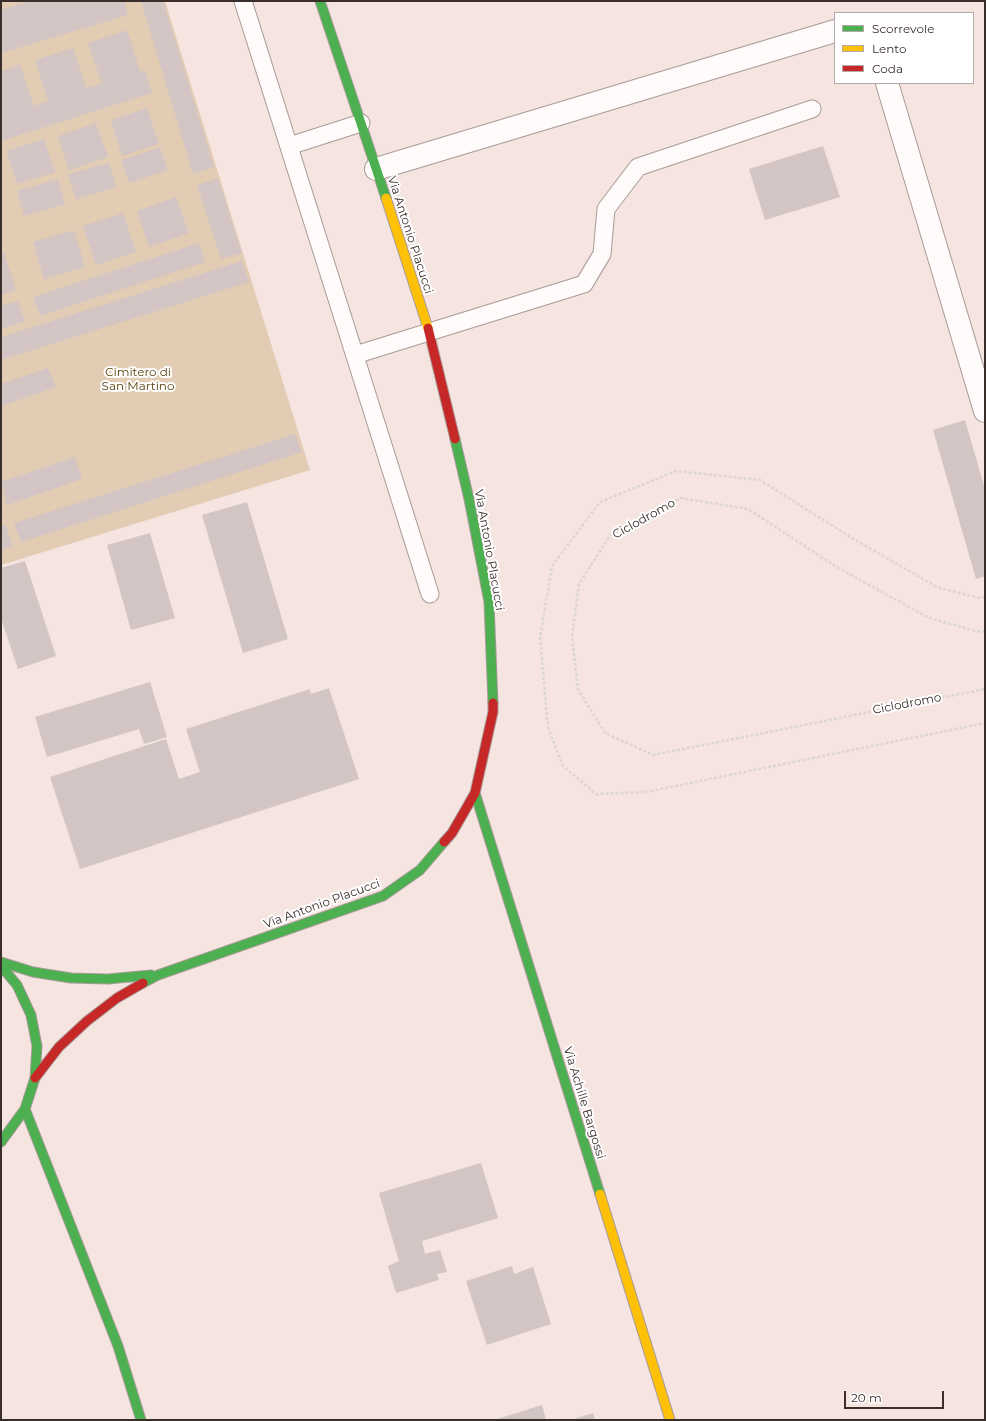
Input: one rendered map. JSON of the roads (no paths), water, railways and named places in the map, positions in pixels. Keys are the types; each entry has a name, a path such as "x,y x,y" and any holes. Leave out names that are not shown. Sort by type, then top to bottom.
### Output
{"main road":[{"name":"Via Antonio Placucci","path":"35,1078 59,1047 87,1021 117,998 158,975 383,896 420,870 452,833 475,793 493,712 488,602 469,498 429,332 320,1"},
{"name":"Via Achille Bargossi","path":"475,793 670,1420"},
{"name":"Via Antonio Placucci","path":"1,962 33,972 71,978 108,979 158,975"},
{"name":"Via Antonio Placucci","path":"1,966 17,985 31,1014 37,1046 35,1078 24,1109 1,1142"},
{"path":"24,1109 118,1346 141,1420"}],"street":[{"path":"376,169 834,31"},
{"path":"886,84 985,411"}],"lane":[{"path":"243,1 430,594"},
{"path":"354,355 584,284 602,254 606,209 638,168 812,109"},
{"path":"288,146 361,123"}],"park label":[{"name":"Cimitero di San Martino","path":"138,379"}]}
